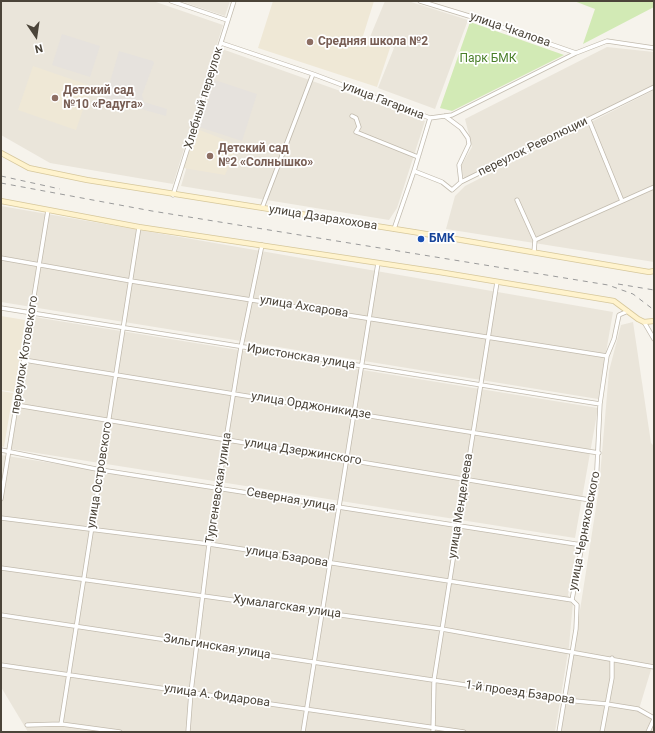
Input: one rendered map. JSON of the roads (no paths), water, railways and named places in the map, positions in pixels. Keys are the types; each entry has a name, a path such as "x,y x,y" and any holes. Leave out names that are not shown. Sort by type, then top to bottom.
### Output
{"street":[{"path":"171,1 227,20"},
{"name":"Хлебный переулок","path":"173,195 234,1"},
{"name":"улица Чкалова","path":"420,1 469,16 576,53"},
{"name":"улица Гагарина","path":"221,43 313,74 430,118 452,115 576,53 607,41 654,48"},
{"path":"262,208 313,74"},
{"name":"переулок Революции","path":"414,172 442,182 452,190 461,182 654,87"},
{"path":"352,116 356,118 359,127 356,132 418,157"},
{"path":"445,116 461,128 470,144 459,165 461,182"},
{"path":"394,229 414,172 430,118"},
{"path":"589,120 622,201"},
{"name":"улица Дзарахохова","path":"1,153 29,168 173,195 394,229 652,272"},
{"path":"535,240 654,187"},
{"path":"517,200 535,240 534,252"},
{"path":"1,201 139,227 614,300 644,322 654,339"},
{"name":"переулок Котовского","path":"1,499 48,210"},
{"name":"улица Островского","path":"61,724 139,227"},
{"name":"Тургеневская улица","path":"188,732 191,692 209,544 241,347 262,245"},
{"name":"улица Ахсарова","path":"1,258 369,317 487,338 606,356"},
{"path":"303,732 378,263"},
{"name":"улица Менделеева","path":"433,730 434,680 472,432 497,282"},
{"name":"Иристонская улица","path":"1,308 480,386 600,404"},
{"name":"улица Черняховского","path":"559,732 572,652 577,605 572,600 582,545 586,535 590,500 596,488 599,453 600,404 606,356 614,339 619,315 628,311"},
{"path":"644,322 654,321"},
{"name":"улица Орджоникидзе","path":"24,360 599,453"},
{"name":"улица Дзержинского","path":"16,405 590,500"},
{"name":"Северная улица","path":"1,450 101,470 219,487 339,508 582,545"},
{"name":"улица Бзарова","path":"1,518 209,544 330,564 449,580 572,600"},
{"name":"Хумалагская улица","path":"1,568 442,629 612,658 654,667"},
{"name":"Зильгинская улица","path":"1,615 434,680"},
{"path":"602,732 612,678 612,658"},
{"name":"улица А. Фидарова","path":"1,665 306,709 433,730 464,732"},
{"name":"1-й проезд Бзарова","path":"434,680 565,700 638,709 654,719"},
{"path":"648,732 654,719"},
{"path":"26,725 61,724 120,732"}],"railway":[{"path":"1,176 60,189"},
{"path":"1,183 152,211 608,285 633,294 654,310"},
{"path":"618,284 654,290"}],"place":[{"name":"Средняя школа №2","path":"310,42"},
{"name":"Детский сад №10 «Радуга»","path":"55,98"},
{"name":"Детский сад №2 «Солнышко»","path":"210,156"},
{"name":"БМК","path":"421,239"}],"park label":[{"name":"Парк БМК","path":"488,59"}]}
